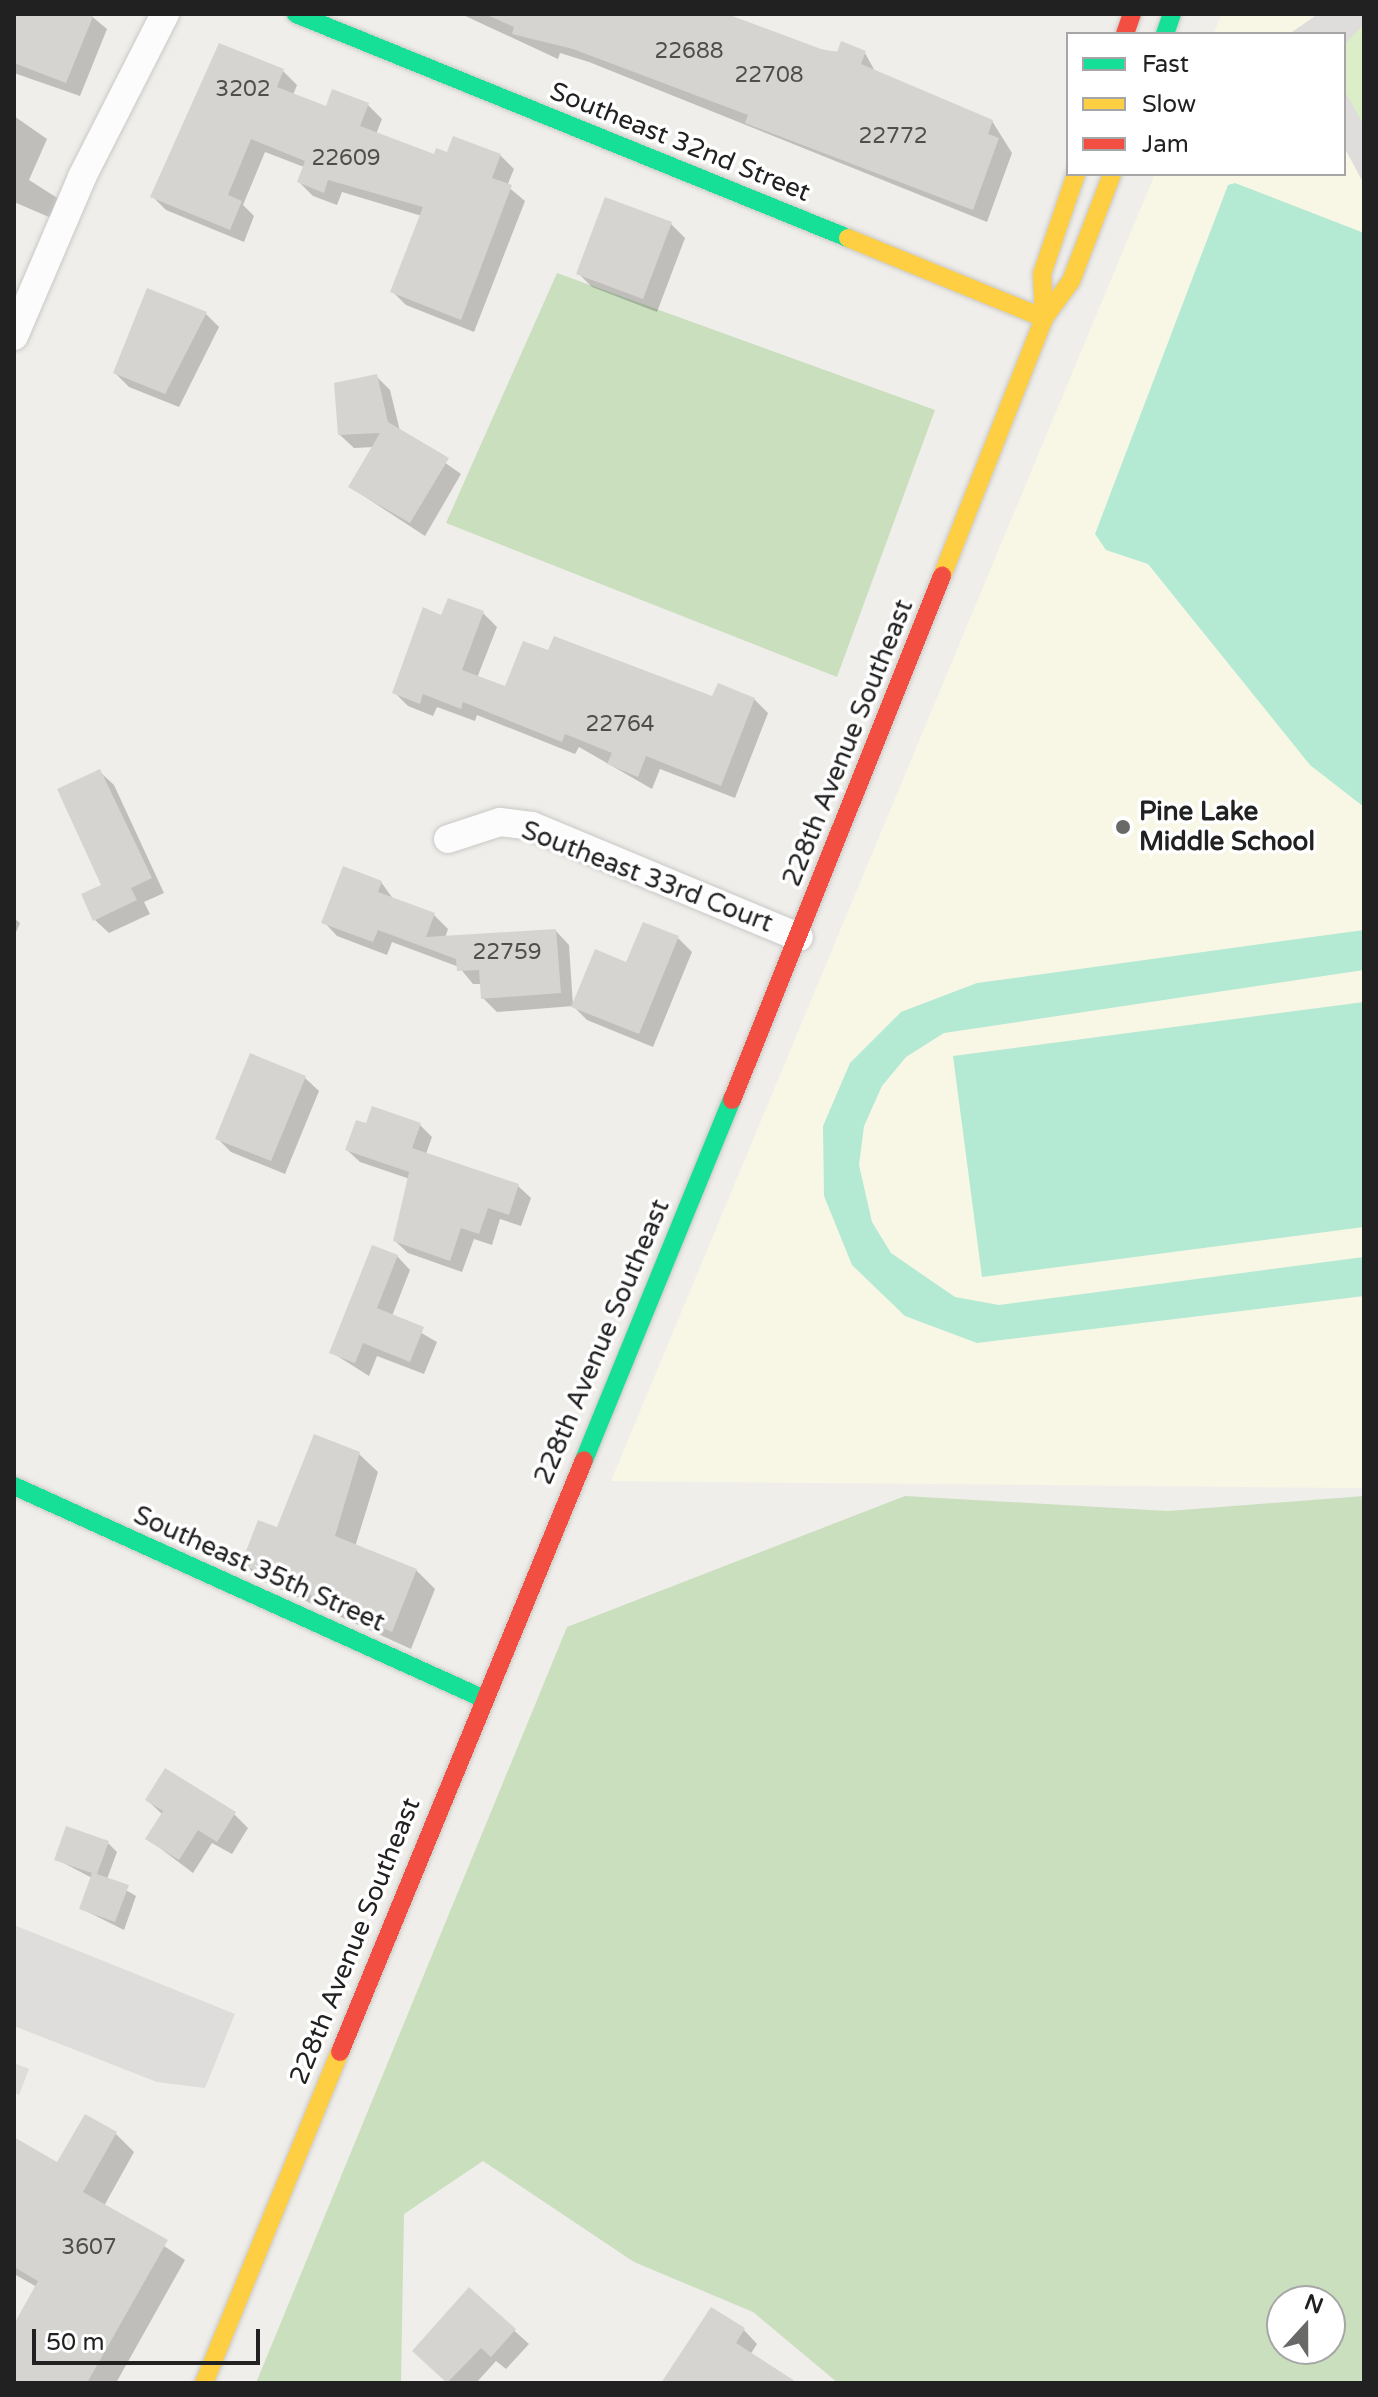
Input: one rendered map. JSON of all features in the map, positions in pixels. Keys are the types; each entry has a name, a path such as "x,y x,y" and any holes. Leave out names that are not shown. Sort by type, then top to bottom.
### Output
{"main road":[{"name":"Southeast 32nd Street","path":"296,14 1044,318"},
{"name":"228th Avenue Southeast","path":"1044,318 1042,274 1075,176"},
{"name":"228th Avenue Southeast","path":"204,2383 482,1698 799,937 1044,318 1071,281 1111,176"},
{"name":"Southeast 35th Street","path":"14,1486 482,1698"}],"street":[{"path":"14,336 82,177 165,14"},
{"name":"Southeast 33rd Court","path":"448,839 500,822 532,826 799,937"}],"shaded area":[{"name":"Pine Lake Middle School","path":"1222,14 1364,14 1364,1488 611,1481 1154,176 1346,176 1346,32 1214,32"},
{"path":"1318,14 1364,14 1364,184 1346,151 1346,32 1292,32"},
{"path":"14,1925 235,2014 205,2088 157,2082 14,2026"},
{"path":"14,2063 29,2069 19,2095 14,2092"}],"green space":[{"path":"1364,24 1364,126 1346,93 1346,43"},
{"path":"1235,183 1364,233 1364,807 1310,765 1148,564 1106,550 1095,534 1228,185"},
{"path":"557,273 935,410 837,677 446,523"},
{"path":"1364,930 1364,970 944,1033 906,1057 882,1086 864,1126 859,1165 872,1222 891,1253 955,1297 999,1305 1364,1257 1364,1296 977,1343 905,1316 852,1265 824,1196 823,1126 850,1063 901,1012 977,983"},
{"path":"1364,1002 1364,1227 982,1277 953,1056"},
{"path":"905,1496 1168,1511 1364,1496 1364,2383 838,2383 753,2312 634,2262 483,2161 404,2214 401,2383 256,2383 567,1627"}],"building":[{"path":"14,14 94,14 66,83 14,63"},
{"path":"485,14 727,14 821,49 837,52 841,41 866,51 861,64 993,120 988,134 999,138 973,210 745,123 748,115 573,49 512,34 514,27"},
{"path":"219,43 284,69 277,87 326,106 332,89 369,103 360,126 434,154 436,148 447,152 453,136 501,154 492,178 512,185 461,320 390,292 423,207 328,180 324,193 297,182 305,161 251,139 228,195 242,201 230,230 150,197"},
{"path":"605,197 672,222 643,299 576,274"},
{"path":"147,288 207,312 165,394 113,373"},
{"path":"377,374 388,422 449,458 410,523 348,487 380,433 338,435 334,383"},
{"path":"448,598 484,611 462,670 505,686 523,641 548,650 554,636 712,696 718,683 755,698 721,786 646,756 638,777 607,764 612,753 565,734 562,742 463,702 461,709 423,694 420,704 392,693 423,607 441,615"},
{"path":"100,769 152,878 131,888 137,900 93,921 81,894 101,885 57,789"},
{"path":"343,866 382,881 378,892 435,913 426,937 556,929 561,993 481,999 479,970 457,971 456,959 378,930 373,942 321,923"},
{"path":"643,922 679,936 639,1034 571,1007 595,949 626,962"},
{"path":"250,1053 306,1076 271,1161 215,1139"},
{"path":"372,1106 421,1123 412,1148 519,1184 509,1215 488,1208 479,1234 461,1228 450,1261 393,1241 409,1172 345,1150 356,1120 366,1123"},
{"path":"372,1245 398,1255 377,1308 424,1327 410,1362 363,1343 355,1363 329,1353"},
{"path":"314,1434 360,1452 335,1536 417,1569 392,1632 241,1564 258,1520 277,1527"},
{"path":"165,1768 236,1812 217,1842 198,1830 179,1860 145,1839 163,1811 145,1800"},
{"path":"66,1826 109,1841 97,1874 129,1885 115,1922 79,1909 92,1873 54,1860"},
{"path":"85,2114 117,2132 83,2192 168,2240 87,2383 14,2383 14,2324 38,2281 14,2267 14,2137 57,2162"},
{"path":"469,2287 516,2329 491,2357 481,2348 447,2383 412,2351"},
{"path":"711,2307 745,2328 736,2343 798,2383 661,2383"}],"traffic: fast":[{"path":"296,14 848,238"},
{"path":"1166,32 1172,14"},
{"path":"584,1460 732,1100"},
{"path":"14,1486 482,1698"}],"traffic: slow":[{"path":"1044,318 1042,274 1075,176"},
{"path":"942,576 1044,318 1071,281 1111,176"},
{"path":"848,238 1044,318"},
{"path":"204,2383 340,2052"}],"traffic: jam":[{"path":"1126,32 1132,14"},
{"path":"732,1100 942,576"},
{"path":"340,2052 584,1460"}],"place":[{"name":"Pine Lake Middle School","path":"1123,827"}]}
